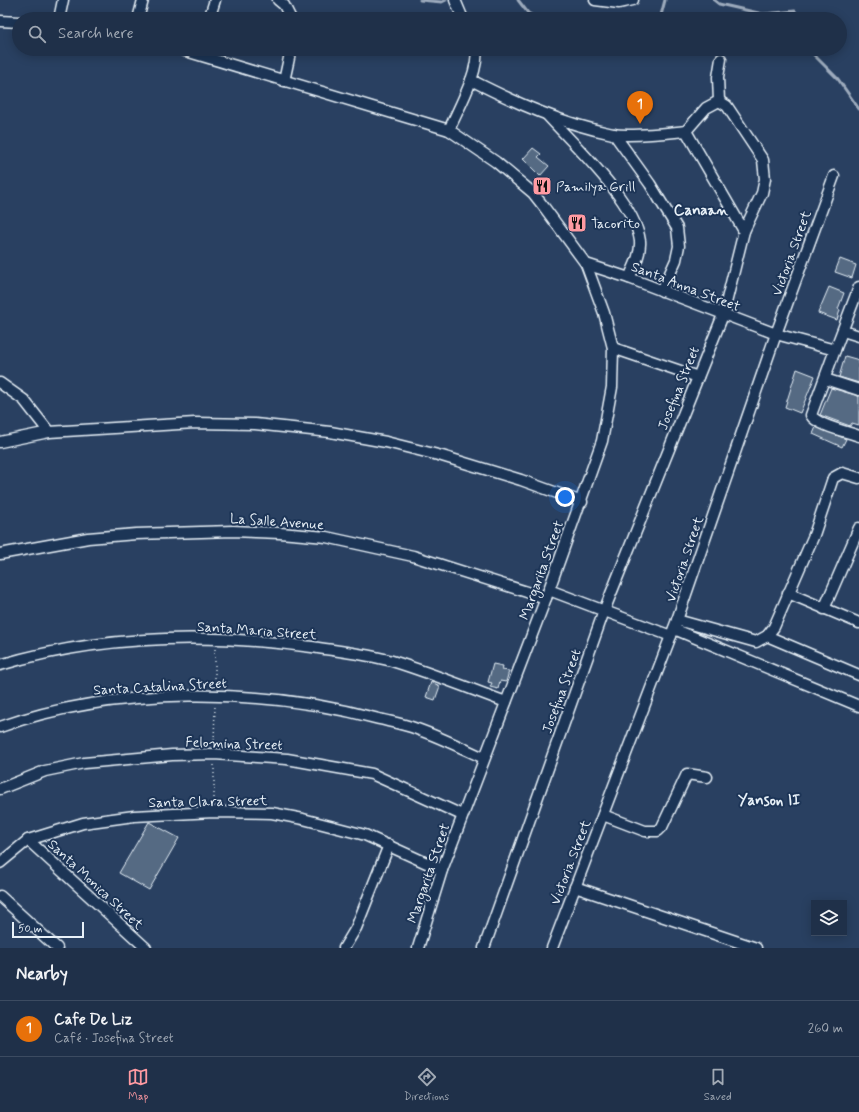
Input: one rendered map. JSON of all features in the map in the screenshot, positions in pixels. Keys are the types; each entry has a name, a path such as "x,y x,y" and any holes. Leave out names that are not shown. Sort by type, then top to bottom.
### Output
{"street":[{"path":"60,12 63,0"},
{"path":"140,12 144,0"},
{"path":"211,12 214,0"},
{"path":"278,0 284,5 288,12"},
{"path":"595,0 633,0"},
{"path":"455,1 460,12"},
{"path":"0,21 12,22"},
{"name":"Margarita Street","path":"212,56 284,81 449,130 496,162 533,194 566,234 586,264 604,313 612,348 612,386 602,441 582,502 548,594 442,870 418,948"},
{"path":"284,81 289,56"},
{"path":"449,130 471,80 476,56"},
{"path":"471,80 506,98 547,115 614,134 655,134 686,131 706,108 719,101 718,77 721,58"},
{"name":"Josefina Street","path":"484,948 604,610 723,315 744,230 762,194 765,180 763,160 727,106 719,101"},
{"path":"547,115 611,186 637,227 640,242 638,257 629,278"},
{"path":"686,131 744,230"},
{"path":"614,134 650,184 677,228 679,246 676,260 662,291"},
{"name":"Victoria Street","path":"552,948 674,628 776,334 834,176"},
{"name":"Santa Anna Street","path":"586,264 629,278 776,334 835,350"},
{"path":"858,291 811,411 813,418 859,436"},
{"path":"843,330 859,336"},
{"path":"612,348 698,377"},
{"path":"825,378 859,390"},
{"path":"0,383 24,400 49,432"},
{"path":"0,442 49,432 195,423 255,424 330,432 386,442 442,456 521,480 582,502"},
{"path":"674,628 756,642 767,636 774,627 814,535 833,478 842,473 859,478"},
{"path":"824,609 859,528"},
{"name":"La Salle Avenue","path":"0,554 88,538 136,534 233,531 326,537 413,556 604,610 674,628"},
{"path":"788,593 859,623"},
{"path":"674,628 859,706"},
{"path":"767,636 859,675"},
{"name":"Santa Maria Street","path":"0,665 34,655 85,646 141,641 215,638 292,644 391,661 506,702"},
{"name":"Santa Catalina Street","path":"0,727 32,715 88,704 215,695 296,701 353,712 417,729 484,758"},
{"name":"Felomina Street","path":"0,789 46,771 84,763 172,755 214,754 287,758 372,774 462,815"},
{"path":"603,815 645,831 658,831 662,826 687,774 707,777"},
{"name":"Santa Clara Street","path":"0,863 28,840 83,823 134,816 214,812 272,813 303,818 365,835 442,870"},
{"name":"Santa Monica Street","path":"28,840 146,948"},
{"path":"344,948 356,928 389,845"},
{"path":"575,887 756,948"},
{"path":"0,896 57,948"}],"path":[{"path":"214,812 215,638"}],"building":[{"path":"533,148 541,154 538,157 549,166 540,176 523,159"},
{"path":"840,259 856,265 852,278 835,272"},
{"path":"829,287 844,293 838,309 840,310 837,320 818,313"},
{"path":"845,356 859,360 859,383 839,377"},
{"path":"797,369 815,376 800,413 785,407"},
{"path":"831,388 859,396 859,425 852,423 850,426 820,415"},
{"path":"816,427 846,439 842,447 813,434"},
{"path":"493,664 503,666 502,670 509,671 506,682 500,681 498,689 490,687 492,683 488,682"},
{"path":"431,682 440,686 435,700 426,697"},
{"path":"149,822 179,838 149,890 119,873"}],"waterway":[{"path":"420,0 442,2 446,0"},
{"path":"518,0 527,12"},
{"path":"662,12 665,0"},
{"path":"714,0 719,4 754,12"},
{"path":"784,12 796,12"},
{"path":"815,56 838,79 859,109"}],"place":[{"name":"Cafe De Liz","path":"640,124"},
{"name":"Pamilya Grill","path":"542,186"},
{"name":"Tacorito","path":"577,223"}],"district":[{"name":"Canaan","path":"701,210"},
{"name":"Yanson II","path":"769,800"}]}
